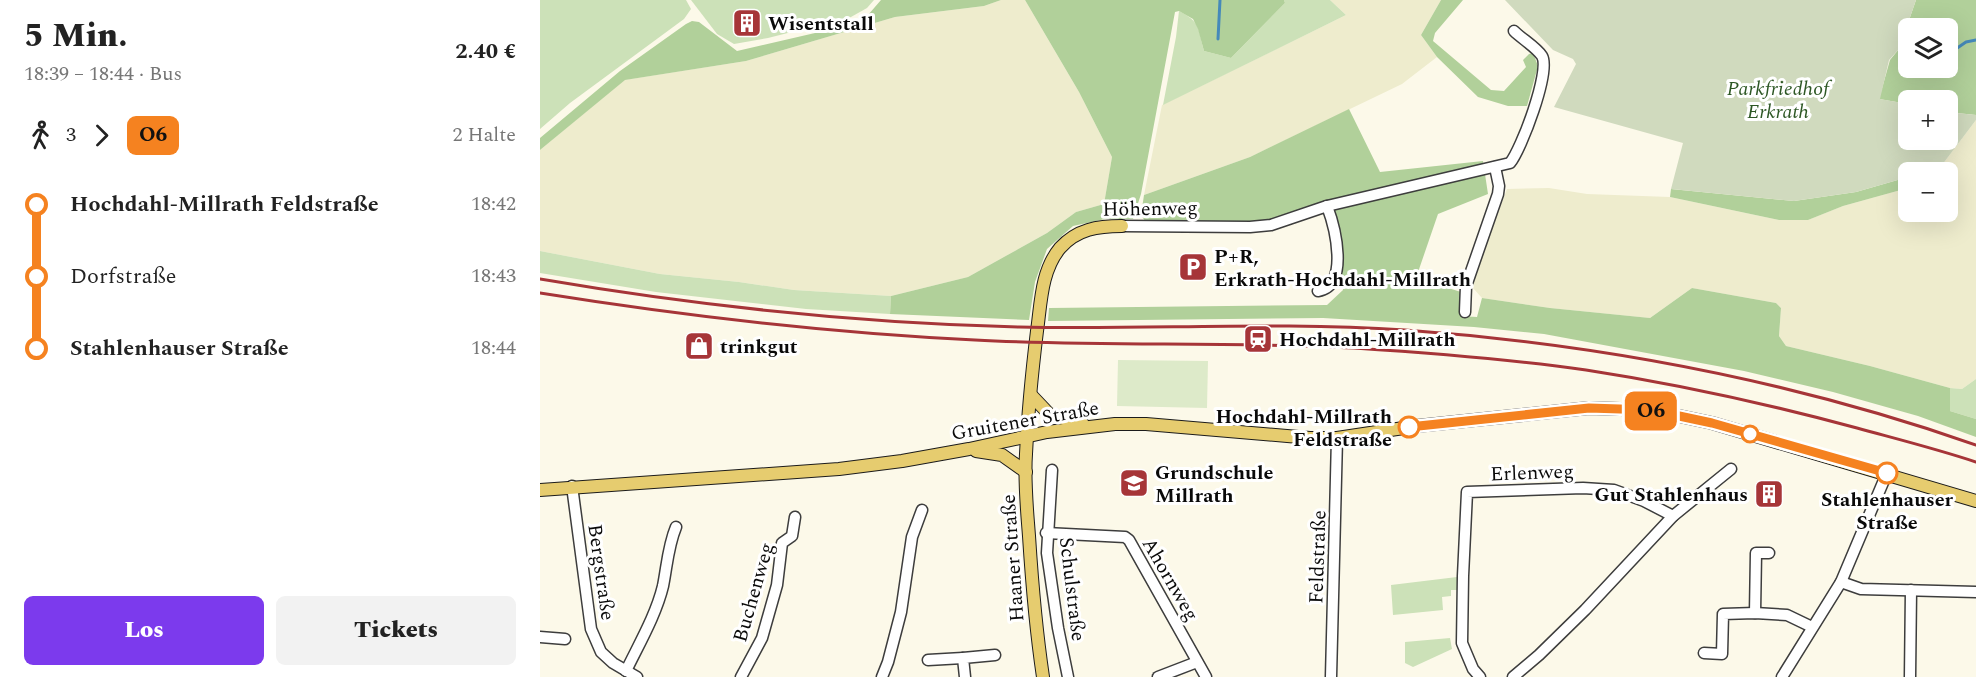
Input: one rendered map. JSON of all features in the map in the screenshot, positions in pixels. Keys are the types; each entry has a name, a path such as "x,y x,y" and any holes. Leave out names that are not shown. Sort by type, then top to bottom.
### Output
{"main road":[{"name":"Höhenweg","path":"1028,436 1043,289 1051,262 1060,248 1085,230 1100,226 1122,226"},
{"path":"1031,395 1049,414 1087,426"},
{"name":"Gruitener Straße","path":"540,490 839,469 902,461 1087,426 1146,424 1310,438 1337,438 1497,416 1589,408 1624,408 1651,410 1712,423 1976,501"},
{"name":"Haaner Straße","path":"1028,436 1026,472 1031,570 1043,677"},
{"path":"969,449 1002,455 1026,472"}],"street":[{"name":"Höhenweg","path":"1122,226 1250,227 1270,225 1327,206 1510,163 1537,100 1543,75 1541,55 1514,31"},
{"path":"1465,312 1466,286 1498,194 1496,167"},
{"path":"1318,291 1326,290 1332,285 1336,274 1334,227 1327,206"},
{"name":"Feldstraße","path":"1331,677 1337,438"},
{"path":"1513,677 1585,610 1673,516 1731,469"},
{"name":"Schulstraße","path":"1052,470 1046,533 1047,553 1056,618 1068,677"},
{"path":"1782,677 1841,582 1887,473"},
{"name":"Bergstraße","path":"573,486 591,629 602,652 637,677"},
{"name":"Erlenweg","path":"1480,677 1473,669 1462,643 1467,492 1583,488 1614,490 1644,501 1673,516"},
{"path":"882,677 901,612 912,537 922,510"},
{"name":"Buchenweg","path":"741,677 762,638 777,585 782,543 792,536 795,517"},
{"path":"626,671 648,626 663,587 670,540 676,527"},
{"name":"Ahornweg","path":"1046,533 1125,537 1129,540 1206,677"},
{"path":"1755,613 1756,554 1769,553"},
{"path":"1841,582 1861,589 1976,592"},
{"path":"1910,677 1911,590"},
{"path":"1704,654 1722,654 1723,614 1786,615 1812,627"},
{"path":"540,637 565,639"},
{"path":"928,660 995,655"},
{"path":"963,658 965,677"},
{"path":"1158,677 1197,662"}],"shaded area":[{"path":"1001,0 1025,0 1079,92 1112,157 1104,204 1076,212 1047,233 968,277 891,296 794,290 660,274 540,251 540,150 624,80 746,61 895,17 984,6"},
{"path":"1330,0 1441,0 1421,35 1437,57 1402,84 1250,157 1144,195 1162,105 1346,15"},
{"path":"1976,120 1976,379 1962,389 1950,388 1786,346 1779,336 1781,308 1776,303 1692,288 1650,318 1550,308 1482,298 1473,288 1472,281 1507,189 1549,188 1587,194 1670,197 1779,220 1808,220 1843,206 1898,191 1898,222 1958,222 1958,162 1944,162 1953,150 1958,150 1958,144"}],"green space":[{"path":"540,0 686,0 691,9 684,19 570,103 540,129"},
{"path":"691,0 874,0 867,8 851,17 734,44 717,34"},
{"path":"881,0 1001,0 984,6 895,17 746,61 625,80 540,150 540,138 620,71 692,21 699,22 737,51 815,33 858,20 868,15"},
{"path":"1025,0 1284,0 1285,3 1231,58 1204,51 1193,19 1179,11 1175,12 1141,194 1133,219 1105,219 1073,226 1047,249 1035,282 1029,320 890,314 891,296 968,277 1047,233 1076,212 1104,204 1112,157 1079,92"},
{"path":"1284,0 1330,0 1346,15 1163,105 1179,11 1195,23 1204,51 1231,58 1285,3"},
{"path":"1441,0 1463,0 1435,33 1433,41 1491,90 1504,91 1526,67 1523,60 1533,53 1538,66 1527,106 1508,106 1478,97 1437,57 1421,35"},
{"name":"Parkfriedhof Erkrath","path":"1505,0 1916,0 1910,18 1898,18 1898,50 1889,60 1880,99 1898,102 1898,150 1953,150 1944,162 1898,162 1898,180 1856,192 1794,201 1671,189 1683,143 1554,107 1576,64 1573,59 1553,50"},
{"path":"1916,0 1976,0 1976,115 1958,113 1958,90 1898,90 1898,102 1879,99 1890,60 1898,50 1898,78 1958,78 1958,18 1910,18"},
{"path":"1349,109 1380,172 1483,161 1488,194 1438,214 1416,278 1461,292 1460,316 1477,317 1482,298 1550,308 1650,318 1692,288 1776,303 1781,308 1779,336 1786,346 1950,388 1950,411 1976,419 1976,437 1918,416 1833,392 1744,371 1544,334 1474,327 1323,318 1048,321 1049,308 1327,305 1343,290 1338,224 1329,200 1273,220 1254,222 1145,221 1141,215 1144,195 1250,157"},
{"name":"Parkfriedhof Erkrath","path":"1958,113 1976,115 1976,120 1958,144"},
{"path":"1898,180 1898,191 1843,206 1808,220 1779,220 1670,197 1671,189 1794,201 1856,192"},
{"path":"540,251 660,274 794,290 891,296 890,314 806,309 656,292 540,273"},
{"path":"1118,360 1208,361 1207,408 1117,406"},
{"path":"1976,379 1976,419 1950,411 1950,388 1962,389"},
{"path":"1457,577 1457,590 1451,590 1451,596 1442,597 1443,610 1393,615 1391,585"},
{"path":"1450,638 1452,649 1413,667 1405,663 1405,642"}],"waterway":[{"path":"1218,39 1220,0"},
{"path":"1958,47 1966,42 1976,40"}],"railway":[{"path":"540,279 719,305 898,322 1067,328 1357,327 1477,336 1622,356 1766,384 1907,422 1976,445"},
{"path":"540,293 757,323 920,337 1022,342 1354,348 1528,363 1586,370 1722,395 1824,419 1976,462"}],"bus line":[{"name":"O6","path":"1409,427 1589,408 1651,410 1712,423 1887,473"}],"place":[{"name":"Wisentstall","path":"747,23"},
{"name":"P+R, Erkrath-Hochdahl-Millrath","path":"1193,267"},
{"name":"Hochdahl-Millrath","path":"1258,339"},
{"name":"trinkgut","path":"699,346"},
{"name":"Hochdahl-Millrath Feldstraße","path":"1409,427"},
{"name":"Stahlenhauser Straße","path":"1887,473"},
{"name":"Grundschule Millrath","path":"1134,483"},
{"name":"Gut Stahlenhaus","path":"1769,494"}]}
